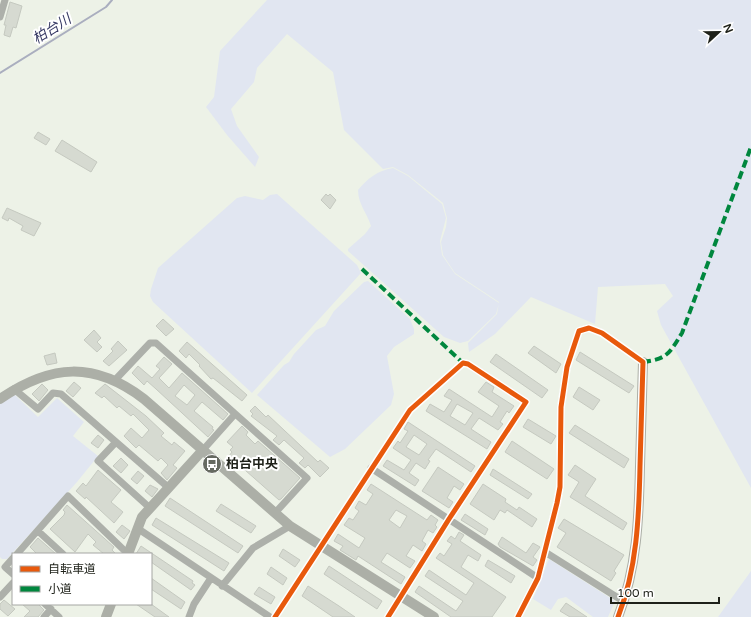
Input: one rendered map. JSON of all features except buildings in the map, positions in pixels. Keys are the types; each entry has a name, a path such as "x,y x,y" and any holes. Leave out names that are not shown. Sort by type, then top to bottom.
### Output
{"street":[{"path":"0,17 5,0"},
{"path":"518,617 538,578 546,552 560,487 561,407 567,367 579,330 589,328 602,333 643,362 638,523 635,550 618,617"},
{"path":"115,380 144,347 150,342 156,343 307,478 275,513"},
{"path":"275,617 410,410 463,363 468,364 526,402 448,519 388,617"},
{"path":"0,399 14,389 36,378 71,371 92,373 115,380 128,387 144,399 290,526 434,617"},
{"path":"14,389 38,409 52,393 61,394 169,488"},
{"path":"128,553 142,517 235,414"},
{"path":"116,442 98,461 150,508"},
{"path":"371,468 538,578"},
{"path":"18,553 68,496 127,553"},
{"path":"222,586 253,548 290,526"},
{"path":"137,528 270,617"},
{"path":"38,531 62,553"},
{"path":"546,552 623,601"},
{"path":"12,559 5,567 12,573"},
{"path":"189,617 194,604 210,578"},
{"path":"0,597 12,584"},
{"path":"47,605 59,617"},
{"path":"106,617 111,605"},
{"path":"44,617 51,609"}],"shaded area":[{"path":"267,0 751,0 751,488 661,325 657,311 673,296 665,284 598,287 595,324 531,297 495,334 469,352 468,343 497,314 499,302 455,273 443,255 441,242 446,227 447,218 443,203 408,175 393,167 383,169 344,130 333,72 287,34 257,68 254,82 231,109 237,126 259,157 255,167 227,135 206,107 214,97 220,51"},
{"path":"393,168 408,176 442,204 446,218 440,241 442,255 455,274 499,303 496,314 468,341 460,343 444,337 348,251 348,249 365,234 371,226 361,204 358,190 373,176 382,171"},
{"path":"277,194 357,265 361,273 252,393 153,302 150,296 158,268 237,198 245,196 263,200 270,195"},
{"path":"368,281 410,319 414,329 414,334 394,347 387,356 394,394 391,405 345,449 330,457 257,395 284,365 289,362 294,354 316,330 325,326 334,311 364,282"},
{"path":"15,395 38,417 57,398 84,422 73,436 98,456 77,482 7,559 2,559 0,557 0,401"},
{"path":"549,559 615,601 608,617 593,617 566,597 558,599 551,610 533,599"},
{"path":"751,571 751,617 718,617"}],"waterway":[{"name":"柏台川","path":"0,73 106,7 112,0"}],"marked path":[{"path":"643,362 651,361 667,354 682,333 751,147"},
{"path":"362,269 463,363"}],"cycle path":[{"path":"518,617 538,578 557,503 560,487 561,407 567,367 579,331 589,328 602,333 643,362 638,524 633,562 618,617"},
{"path":"275,617 410,410 463,363 468,364 526,402 449,519 388,617"}],"place":[{"name":"柏台中央","path":"212,464"}]}
